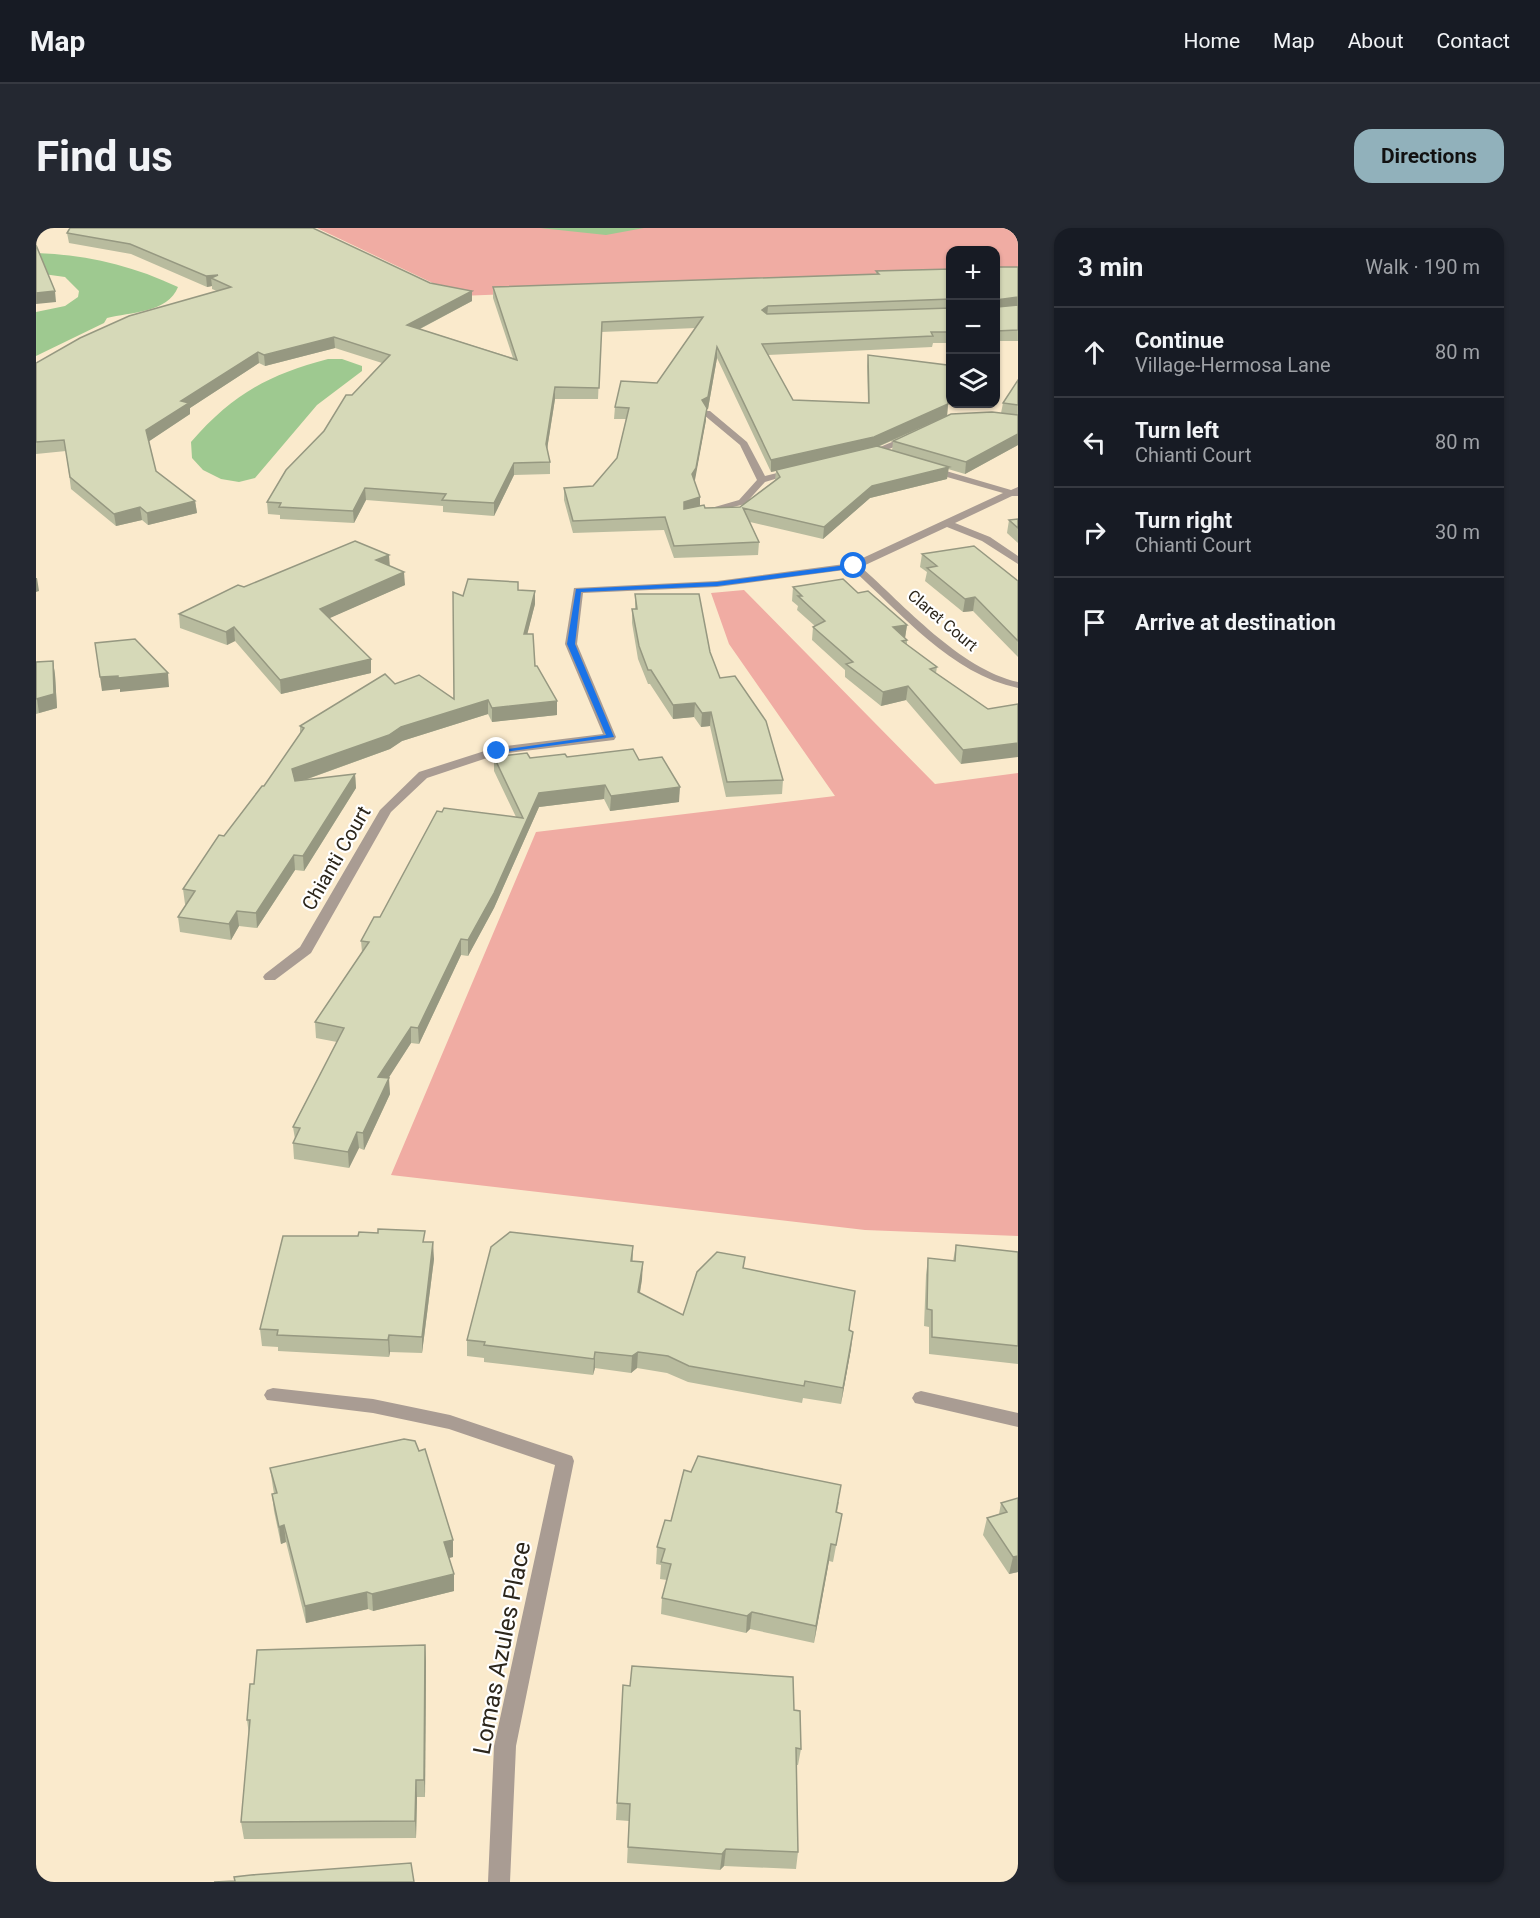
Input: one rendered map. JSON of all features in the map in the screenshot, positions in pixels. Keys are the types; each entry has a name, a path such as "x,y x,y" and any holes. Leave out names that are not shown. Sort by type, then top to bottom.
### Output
{"street":[{"path":"707,413 744,444 762,480"},
{"path":"853,459 876,453 916,435"},
{"path":"876,453 887,456"},
{"path":"921,466 1016,492"},
{"path":"698,515 742,502 762,480 807,469"},
{"path":"854,566 1016,492"},
{"path":"947,523 986,539 1018,561"},
{"name":"Chianti Court","path":"270,977 306,950 386,810 423,775 497,751 610,737 571,644 578,590 717,584 854,566"},
{"name":"Claret Court","path":"854,566 968,664 1007,685 1018,685"},
{"name":"Lomas Azules Place","path":"273,1395 373,1406 450,1422 565,1461 505,1746 499,1882"},
{"path":"921,1398 1018,1419"}],"shaded area":[{"path":"317,228 1018,228 1018,274 1000,275 1000,246 946,246 946,277 460,296"},
{"path":"540,228 644,228 606,235"},
{"path":"36,253 73,256 126,267 178,287 173,296 157,307 107,318 104,323 36,356 36,312 65,306 78,297 79,291 65,277 36,273"},
{"path":"328,359 342,359 362,366 362,371 317,405 255,478 239,482 221,479 203,470 192,458 191,442 236,399 287,372"},
{"path":"744,590 935,784 1018,773 1018,1236 865,1230 391,1175 536,832 835,796 729,644 711,593"}],"building":[{"path":"70,228 313,228 430,283 472,291 407,325 517,360 493,287 879,274 876,271 946,269 946,299 768,306 762,310 767,314 946,308 946,332 931,332 933,336 762,344 793,400 869,403 868,355 946,365 946,405 874,437 771,460 717,347 708,397 702,400 707,408 696,468 692,474 700,497 684,502 684,509 704,505 705,508 740,507 780,477 776,470 877,446 949,467 872,486 824,527 743,508 759,542 674,546 665,517 573,521 564,488 593,486 617,458 629,408 615,407 621,381 657,383 703,317 602,322 599,388 555,387 546,444 550,462 514,463 494,503 442,500 446,494 365,488 353,511 279,507 281,503 267,502 286,470 324,431 346,395 352,395 390,355 334,337 264,355 258,352 181,401 189,403 146,430 156,471 195,501 147,513 140,507 114,514 70,477 64,440 36,442 36,363 80,338 129,316 231,287 211,278 218,275 206,276 130,244 67,233"},
{"path":"36,245 55,291 36,293"},
{"path":"1000,267 1018,267 1018,297 1000,299"},
{"path":"1018,305 1018,330 1000,331 1000,307"},
{"path":"1018,380 1018,405 1003,403"},
{"path":"992,412 1018,415 1018,434 966,462 893,441 951,414"},
{"path":"1018,519 1018,528 1009,520"},
{"path":"355,541 389,555 376,560 404,572 320,609 371,659 280,680 234,627 226,632 179,614 238,585 244,587"},
{"path":"974,546 1018,581 1018,641 975,597 965,599 927,568 937,566 922,554"},
{"path":"468,579 518,582 518,590 535,591 524,634 533,634 535,666 557,701 492,708 488,700 401,727 389,735 292,769 295,781 355,774 303,856 294,855 256,913 237,911 229,924 178,917 195,891 183,889 219,835 224,836 264,786 304,728 300,726 385,674 395,684 419,675 454,699 453,592 463,596"},
{"path":"843,579 858,593 868,591 907,625 893,627 907,640 902,641 937,667 930,669 988,709 1018,704 1018,743 963,750 908,686 883,692 846,664 853,662 813,627 825,621 798,596 802,596 793,587"},
{"path":"635,594 699,594 710,652 720,678 735,676 766,721 783,780 727,782 711,712 702,713 695,703 673,705 651,670 648,670 639,646 632,609 637,609"},
{"path":"135,639 168,673 118,678 118,676 100,677 95,643"},
{"path":"53,661 54,694 36,699 36,662"},
{"path":"633,749 639,760 662,757 680,787 611,796 605,785 539,793 494,893 468,940 461,939 418,1028 411,1027 378,1077 389,1078 363,1133 357,1132 348,1152 293,1143 300,1128 293,1127 344,1028 315,1022 369,942 361,941 374,917 380,917 437,811 442,812 444,808 523,818 494,757 527,753 530,758 565,754 567,757"},
{"path":"378,1229 425,1231 423,1242 433,1242 422,1337 389,1335 388,1340 277,1335 278,1330 260,1329 283,1236 358,1236 359,1232 378,1233"},
{"path":"510,1232 633,1246 631,1261 643,1262 638,1292 683,1315 697,1272 717,1252 745,1257 743,1268 855,1291 849,1330 853,1332 843,1388 805,1381 804,1386 689,1366 668,1356 638,1352 632,1356 595,1352 594,1359 484,1345 485,1342 467,1340 491,1247"},
{"path":"956,1245 1018,1252 1018,1346 932,1337 932,1310 927,1309 928,1258 955,1261"},
{"path":"404,1439 415,1441 419,1451 425,1449 453,1540 444,1542 454,1574 372,1594 367,1592 305,1606 284,1525 279,1527 272,1494 277,1493 270,1468"},
{"path":"698,1456 841,1485 836,1512 842,1514 836,1545 831,1544 816,1626 752,1612 747,1616 662,1598 671,1564 661,1562 665,1549 657,1547 665,1520 671,1521 684,1470 691,1472"},
{"path":"1018,1498 1018,1556 1013,1557 987,1518 1007,1512 1001,1503"},
{"path":"425,1645 424,1780 416,1780 415,1821 241,1822 250,1720 247,1720 250,1684 254,1684 257,1650"},
{"path":"632,1666 793,1677 794,1710 800,1711 801,1749 796,1748 798,1852 726,1849 722,1854 628,1847 630,1804 617,1803 623,1685 630,1686"},
{"path":"411,1863 414,1882 214,1882 235,1881 234,1877 251,1875"}],"route":[{"path":"497,751 610,737 571,644 578,590 717,584 854,566"}]}
